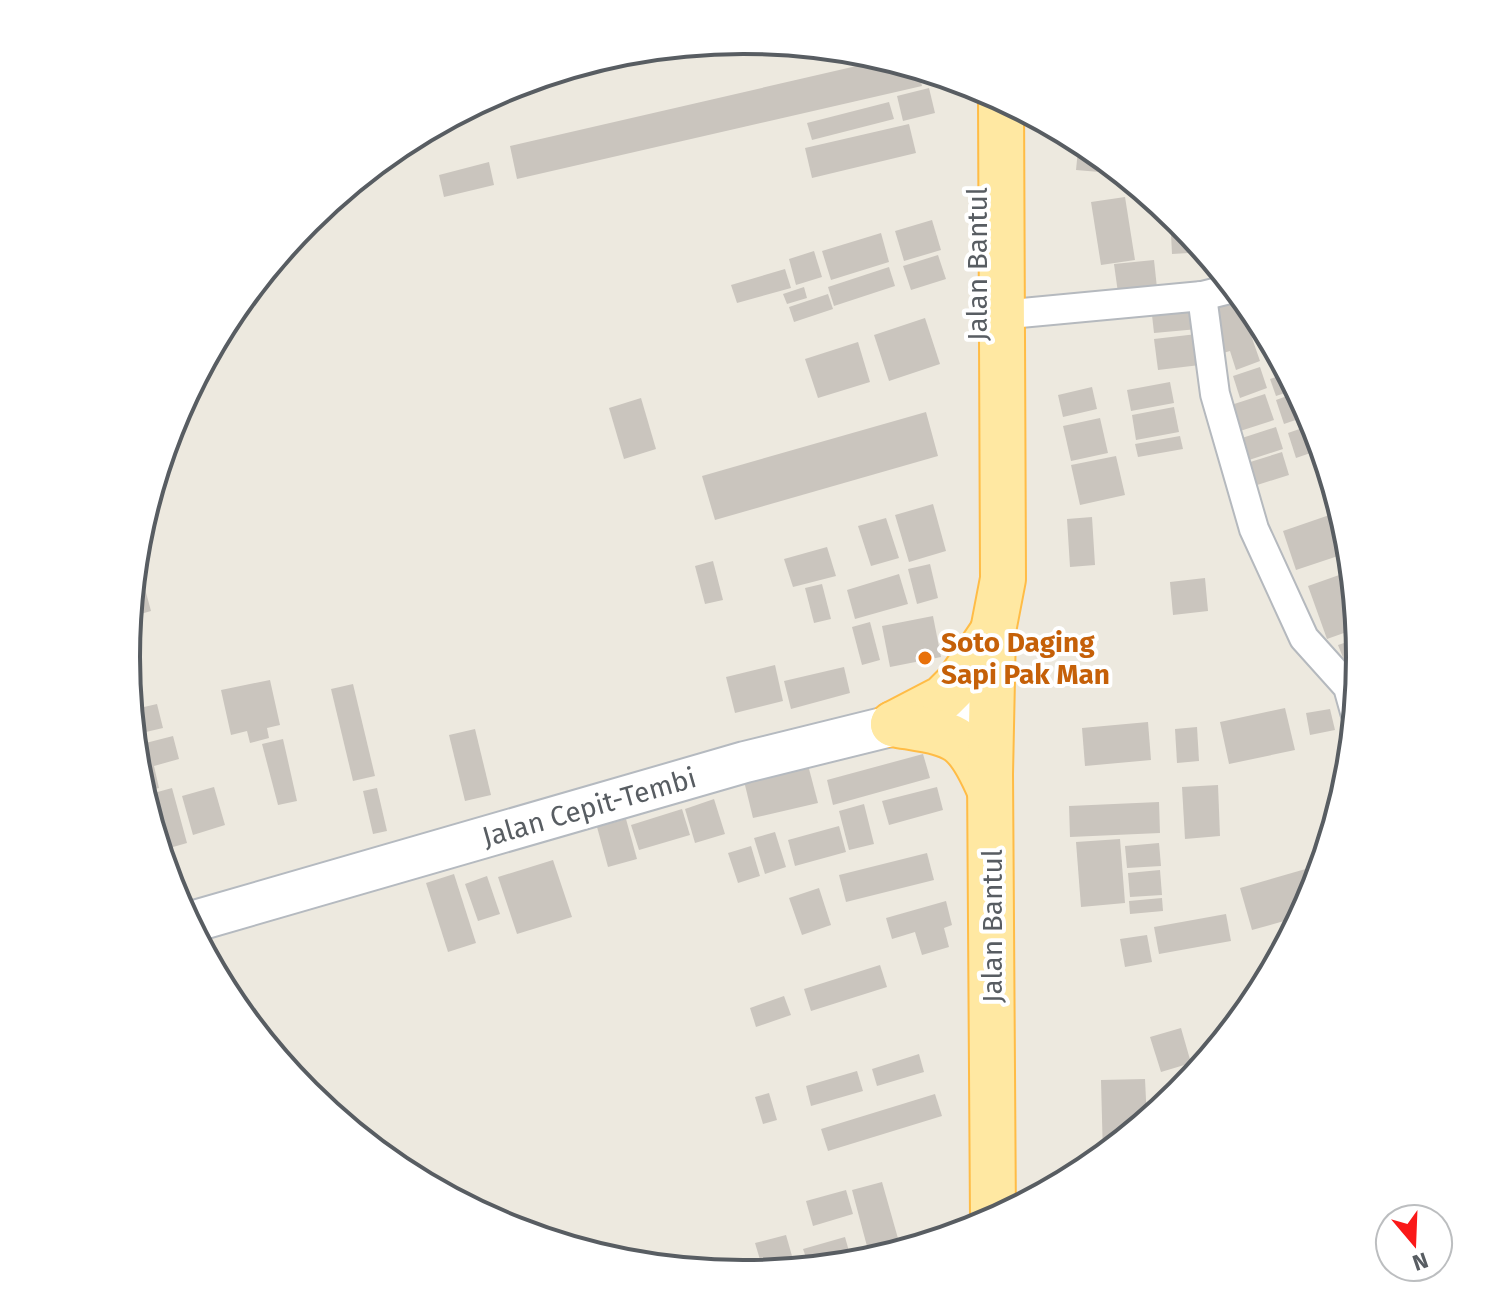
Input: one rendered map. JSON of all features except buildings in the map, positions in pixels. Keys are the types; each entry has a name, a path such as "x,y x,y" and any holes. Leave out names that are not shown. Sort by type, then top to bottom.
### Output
{"main road":[{"name":"Jalan Bantul","path":"976,101 978,581 993,631"},
{"name":"Jalan Bantul","path":"993,1207 993,631 1003,579 1001,112"},
{"path":"893,724 943,698 958,683 993,631"},
{"name":"Jalan Cepit-Tembi","path":"200,920 745,762 992,701"},
{"path":"893,724 957,738 977,761 991,794"}],"street":[{"path":"1000,315 1202,296 1223,291"},
{"path":"1202,296 1215,394 1254,529 1304,638 1345,684"}],"place":[{"name":"Soto Daging Sapi Pak Man","path":"925,658"}]}
